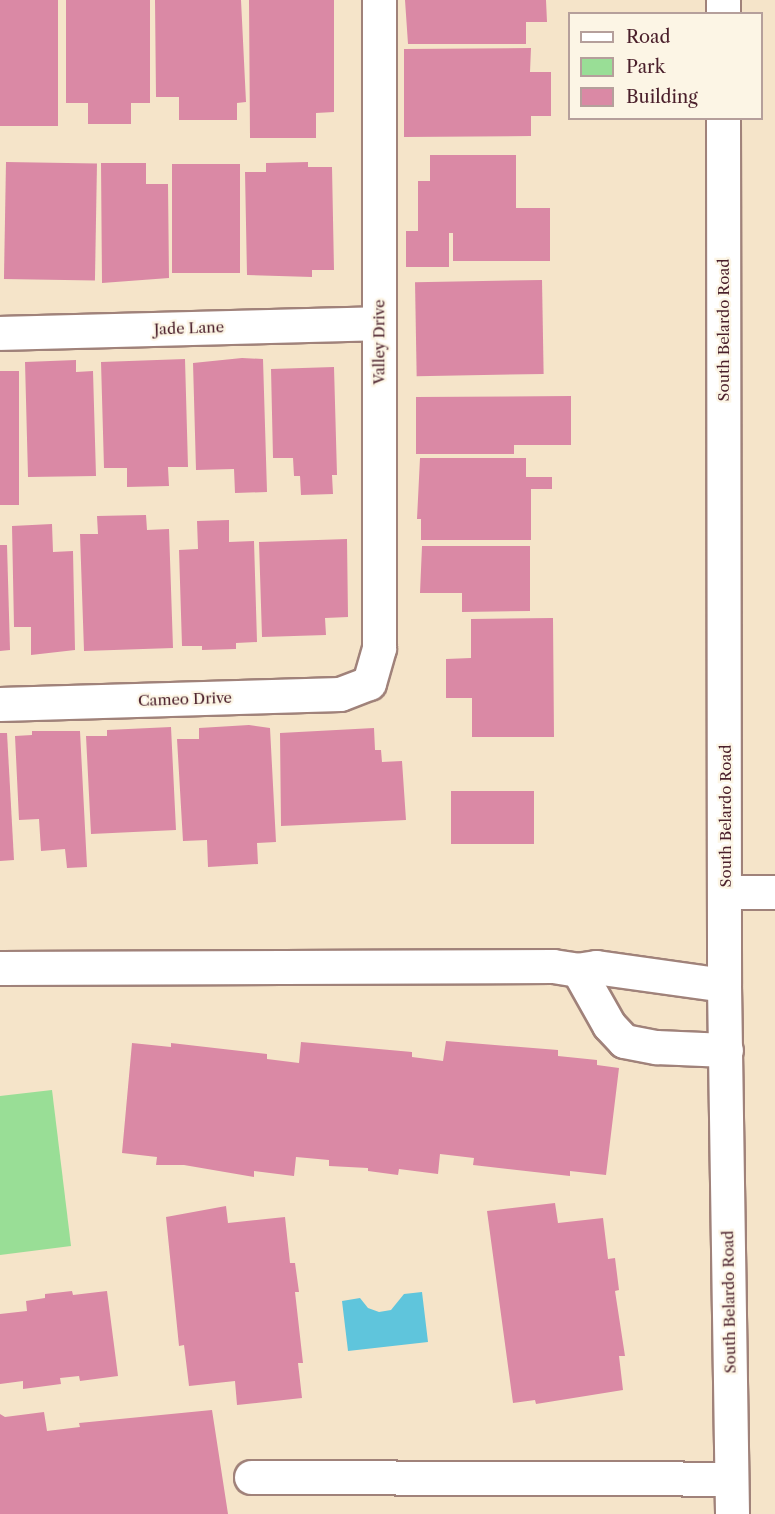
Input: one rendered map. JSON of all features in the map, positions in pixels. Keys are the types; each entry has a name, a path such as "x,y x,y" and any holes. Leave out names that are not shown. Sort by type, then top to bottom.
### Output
{"street":[{"name":"Valley Drive","path":"369,683 379,648 379,0"},
{"name":"South Belardo Road","path":"723,120 726,892 724,985 732,1514"},
{"name":"Jade Lane","path":"0,333 379,323"},
{"name":"Cameo Drive","path":"0,704 340,694 369,683"},
{"path":"726,892 775,892"},
{"path":"0,968 554,966 578,970 596,967 724,985"},
{"path":"578,970 609,1025 624,1041 656,1047 726,1050"},
{"path":"251,1477 731,1479"}],"green space":[{"path":"52,1090 71,1246 0,1255 0,1096"}],"water":[{"path":"422,1292 428,1342 348,1351 342,1301 360,1298 368,1308 379,1312 391,1310 404,1294"}],"building":[{"path":"0,0 58,0 58,126 0,126"},
{"path":"66,0 150,0 150,103 131,103 131,124 88,124 88,103 66,103"},
{"path":"155,0 241,0 246,102 237,103 237,120 179,120 179,97 156,97"},
{"path":"249,0 334,0 334,112 316,113 316,138 250,138"},
{"path":"405,0 546,0 547,22 526,22 526,44 408,44"},
{"path":"531,48 530,72 551,72 551,116 531,116 531,136 404,137 404,49"},
{"path":"430,155 516,155 516,208 550,208 550,261 453,261 453,233 449,233 449,267 406,267 406,231 418,231 418,181 430,181"},
{"path":"6,162 97,164 95,281 4,279"},
{"path":"308,162 308,167 332,167 334,270 312,270 312,277 247,275 245,172 266,172 266,163"},
{"path":"101,163 146,163 146,184 168,184 169,278 102,283"},
{"path":"172,164 240,164 240,273 172,273"},
{"path":"542,280 544,374 417,376 415,282"},
{"path":"242,358 263,359 267,492 235,493 234,469 196,470 193,363"},
{"path":"185,359 188,467 168,467 169,486 127,487 127,468 104,468 101,362"},
{"path":"76,360 76,372 93,371 96,476 28,477 25,362"},
{"path":"334,367 337,475 332,475 333,494 301,495 300,476 294,476 293,458 273,458 271,369"},
{"path":"0,371 19,371 19,505 0,505"},
{"path":"571,396 571,445 514,445 514,454 416,454 416,397"},
{"path":"420,458 526,458 526,477 552,477 552,489 531,489 531,540 421,540 421,519 417,519"},
{"path":"146,515 147,530 169,529 173,648 84,651 80,534 98,534 97,516"},
{"path":"229,520 229,542 254,541 257,642 236,643 236,649 202,650 202,646 182,646 179,550 198,549 197,521"},
{"path":"52,524 53,552 73,551 75,650 31,655 31,627 14,627 12,526"},
{"path":"347,539 348,617 325,618 326,635 262,637 259,542"},
{"path":"0,545 7,545 10,650 0,651"},
{"path":"422,546 530,546 530,611 462,612 462,593 420,593"},
{"path":"553,618 554,737 472,737 472,698 446,698 446,659 471,658 471,619"},
{"path":"249,725 270,728 276,842 257,843 258,864 208,867 207,840 183,841 177,739 199,739 199,728"},
{"path":"171,727 176,830 91,834 86,736 107,736 107,730"},
{"path":"374,728 375,750 381,750 382,762 402,761 406,820 281,826 280,733"},
{"path":"32,731 80,731 87,867 67,868 65,849 41,851 39,819 19,820 15,736 32,735"},
{"path":"0,733 7,733 14,860 0,861"},
{"path":"451,791 534,791 534,844 451,844"},
{"path":"446,1041 558,1050 558,1056 597,1060 597,1065 619,1068 606,1175 570,1171 570,1176 473,1165 474,1158 440,1154 438,1174 399,1169 398,1175 368,1171 368,1168 329,1166 329,1160 296,1157 294,1176 254,1171 254,1177 184,1165 156,1165 157,1157 122,1153 132,1043 171,1047 171,1043 267,1054 267,1059 299,1063 301,1042 412,1052 412,1057 443,1061"},
{"path":"555,1203 558,1223 603,1218 608,1259 615,1258 619,1290 615,1291 625,1356 619,1356 623,1390 536,1404 535,1400 513,1403 487,1211"},
{"path":"226,1206 228,1223 285,1217 290,1263 295,1263 299,1292 295,1292 303,1363 298,1363 302,1398 237,1405 235,1381 189,1386 184,1345 179,1346 166,1217"},
{"path":"72,1291 73,1295 107,1291 118,1376 80,1381 79,1376 60,1378 61,1384 23,1389 23,1381 0,1384 0,1314 27,1311 26,1301 45,1298 45,1294"},
{"path":"212,1410 228,1514 0,1514 0,1414 5,1417 44,1412 47,1431 80,1427 79,1423"}]}
